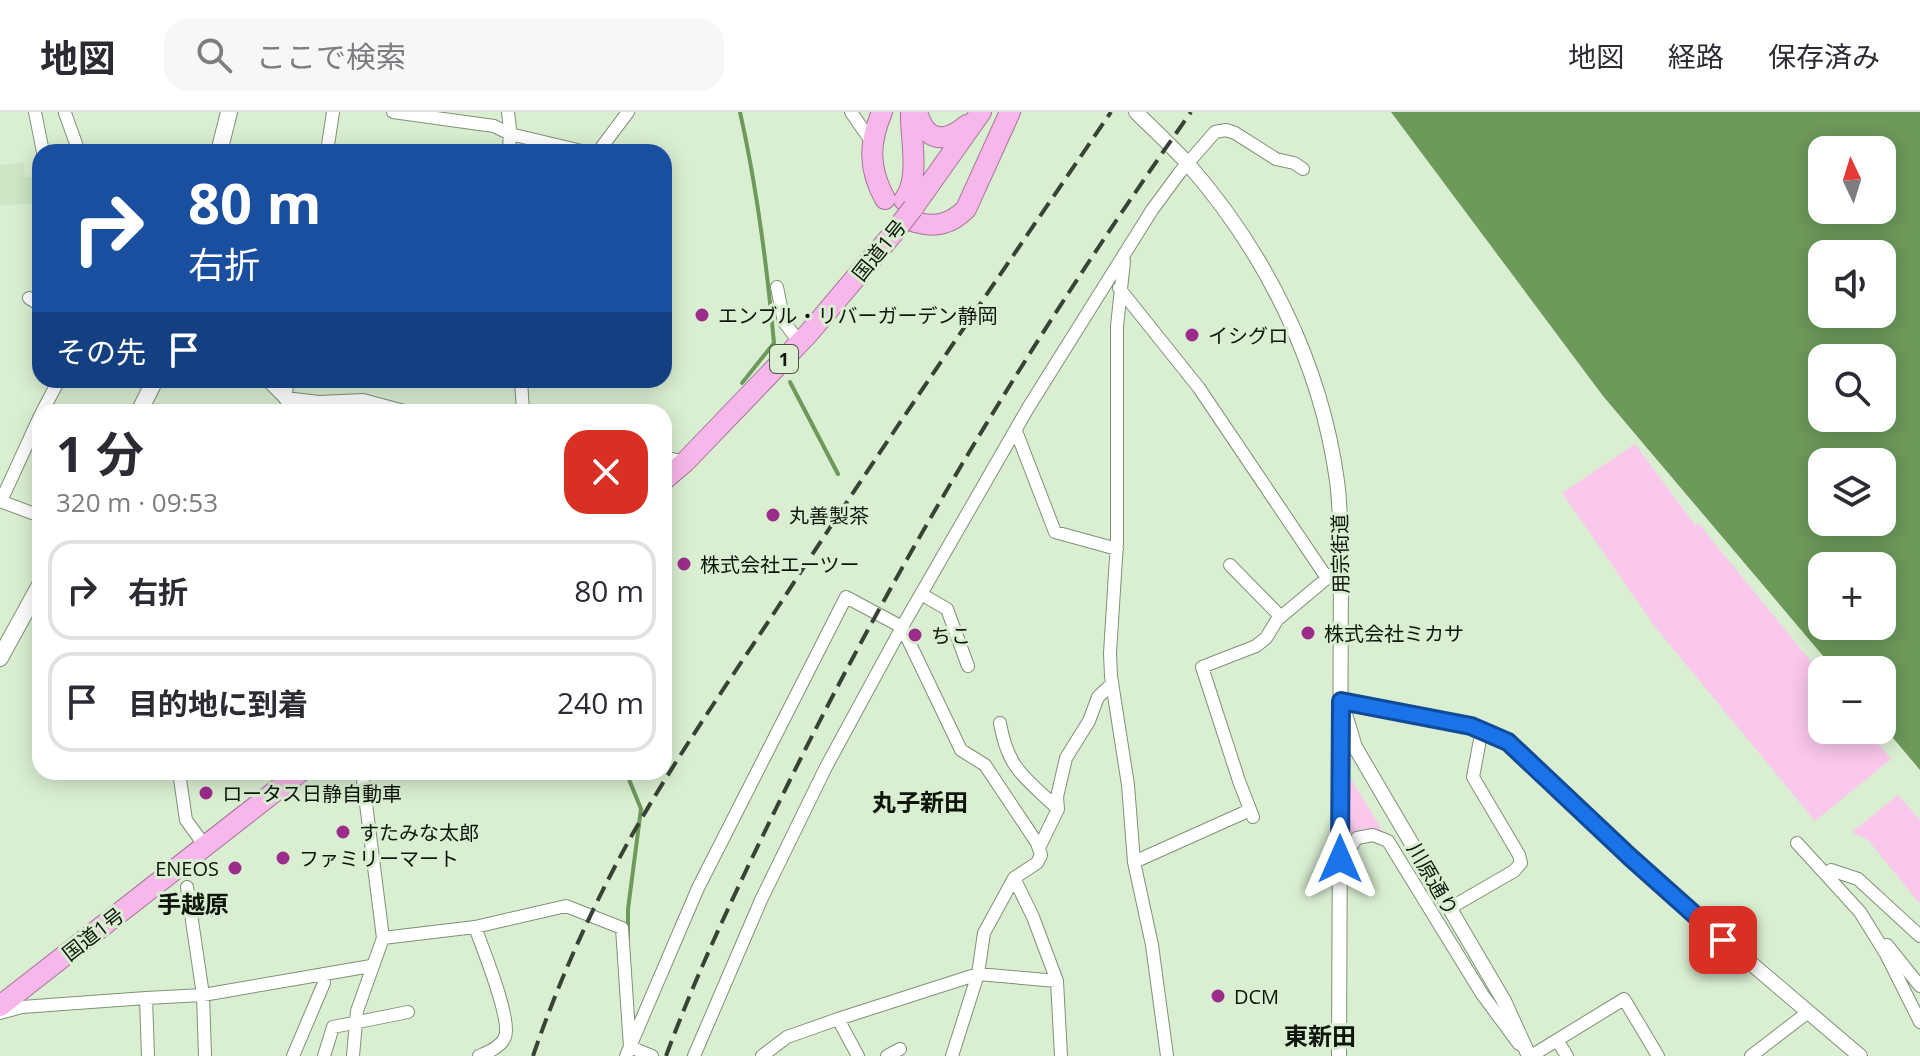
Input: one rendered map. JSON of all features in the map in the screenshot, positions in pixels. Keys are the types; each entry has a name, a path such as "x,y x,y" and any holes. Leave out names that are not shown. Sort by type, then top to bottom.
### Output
{"highway":[{"path":"882,112 871,141 874,174 900,213 941,225 952,221 966,209 1010,112"},
{"path":"752,394 794,335 900,213 912,179 911,112"},
{"path":"917,112 926,131 941,138 951,136 978,116"},
{"name":"国道1号","path":"672,473 752,394 835,303 900,213 978,116"},
{"name":"国道1号","path":"0,1006 290,780"}],"main road":[{"path":"221,144 229,112"},
{"path":"0,658 32,600"}],"street":[{"path":"35,112 41,144"},
{"path":"328,144 333,112"},
{"path":"393,112 428,114 494,126 510,134 552,144"},
{"path":"508,112 509,144"},
{"path":"604,144 628,112"},
{"path":"851,112 871,141"},
{"name":"用宗街道","path":"1136,112 1188,164 1253,250 1295,332 1323,411 1334,460 1341,567 1339,1056"},
{"path":"65,113 76,144"},
{"path":"694,1056 774,874 826,767 902,627 1016,431 1152,210 1215,132 1226,130 1235,133 1276,159 1294,163 1303,169"},
{"path":"1125,253 1117,326 1117,549 1110,653 1128,785 1134,862 1152,945 1167,1056"},
{"path":"777,287 784,322 794,335"},
{"path":"1119,288 1199,388 1327,578"},
{"path":"275,388 288,404"},
{"path":"285,398 287,388"},
{"path":"285,398 319,402 363,400 378,404"},
{"path":"1016,431 1055,532 1117,549"},
{"path":"32,434 1,501 32,513"},
{"path":"672,459 685,462"},
{"path":"1230,565 1281,617"},
{"path":"1134,862 1252,813 1202,667 1256,646 1281,617 1341,567"},
{"path":"921,594 947,609 968,666"},
{"path":"628,1052 698,888 846,597 902,627 961,750 985,765 1041,855 1037,863 1014,878 984,933 978,974 952,1056"},
{"path":"1039,848 1058,809 1057,797 1066,758 1089,721 1098,697 1112,684"},
{"path":"1341,701 1482,729 1508,742 1630,857 1860,1056"},
{"name":"川原通り","path":"1341,701 1355,747 1504,1001 1529,1056"},
{"path":"1000,723 1004,745 1014,764 1027,783 1058,809"},
{"path":"1450,908 1514,871 1521,863 1473,777 1482,729"},
{"path":"180,780 186,820 205,846"},
{"path":"353,1056 355,1025 371,966 383,938 363,780"},
{"path":"1339,986 1346,943 1347,852 1357,838 1373,835 1388,841 1394,848 1482,994 1529,1056 1624,999 1658,1056"},
{"path":"1797,843 1860,912 1920,986"},
{"path":"1826,874 1831,870 1858,879 1920,936"},
{"path":"1014,878 1033,917 1057,981 1061,1056"},
{"path":"187,887 203,995 205,1056"},
{"path":"383,938 475,927 566,906 622,928 628,1052"},
{"path":"1860,912 1886,954 1920,1022"},
{"path":"475,927 498,990 505,1028 505,1037 496,1047 479,1056"},
{"path":"0,1013 22,1007 203,995 371,966"},
{"path":"293,1056 324,983 323,974"},
{"path":"769,1054 787,1037 978,974 1057,981"},
{"path":"146,998 148,1056"},
{"path":"324,1056 333,1027 408,1012"},
{"path":"1751,1056 1807,1013"},
{"path":"838,1019 858,1056"},
{"path":"1557,1040 1567,1056"},
{"path":"887,1056 900,1049"},
{"path":"628,1052 652,1056"}],"shaded area":[{"path":"1391,112 1920,112 1920,770 1896,742 1896,656 1823,656 1810,640 1896,640 1896,552 1808,552 1808,638 1603,396"},
{"path":"24,163 25,178 32,177 32,204 0,205 0,165"},
{"path":"1635,444 1695,525 1699,524 1808,658 1808,744 1879,744 1891,759 1815,821 1656,628 1562,493"},
{"path":"1345,769 1384,833 1363,831 1346,843"},
{"path":"1898,795 1920,820 1920,904 1868,840 1852,832"}],"waterway":[{"path":"740,112 761,227 774,343 742,383"},
{"path":"790,382 838,474"},
{"path":"628,938 628,909 641,809 629,780"}],"railway":[{"path":"672,768 858,485 1111,112"},
{"path":"666,1056 708,953 755,852 831,698 878,612 1027,357 1191,112"},
{"path":"533,1056 565,971 590,916 665,780"}],"place":[{"name":"エンブル・リバーガーデン静岡","path":"702,315"},
{"name":"イシグロ","path":"1192,335"},
{"name":"丸善製茶","path":"773,515"},
{"name":"株式会社エーツー","path":"684,564"},
{"name":"株式会社ミカサ","path":"1308,633"},
{"name":"ちこ","path":"915,635"},
{"name":"ロータス日静自動車","path":"206,793"},
{"name":"すたみな太郎","path":"343,832"},
{"name":"ファミリーマート","path":"283,858"},
{"name":"ENEOS","path":"235,868"},
{"name":"DCM","path":"1218,996"}],"district":[{"name":"丸子新田","path":"920,801"},
{"name":"手越原","path":"193,903"},
{"name":"東新田","path":"1320,1035"}],"route":[{"path":"1340,859 1341,701 1471,726 1508,742 1723,940"}]}
